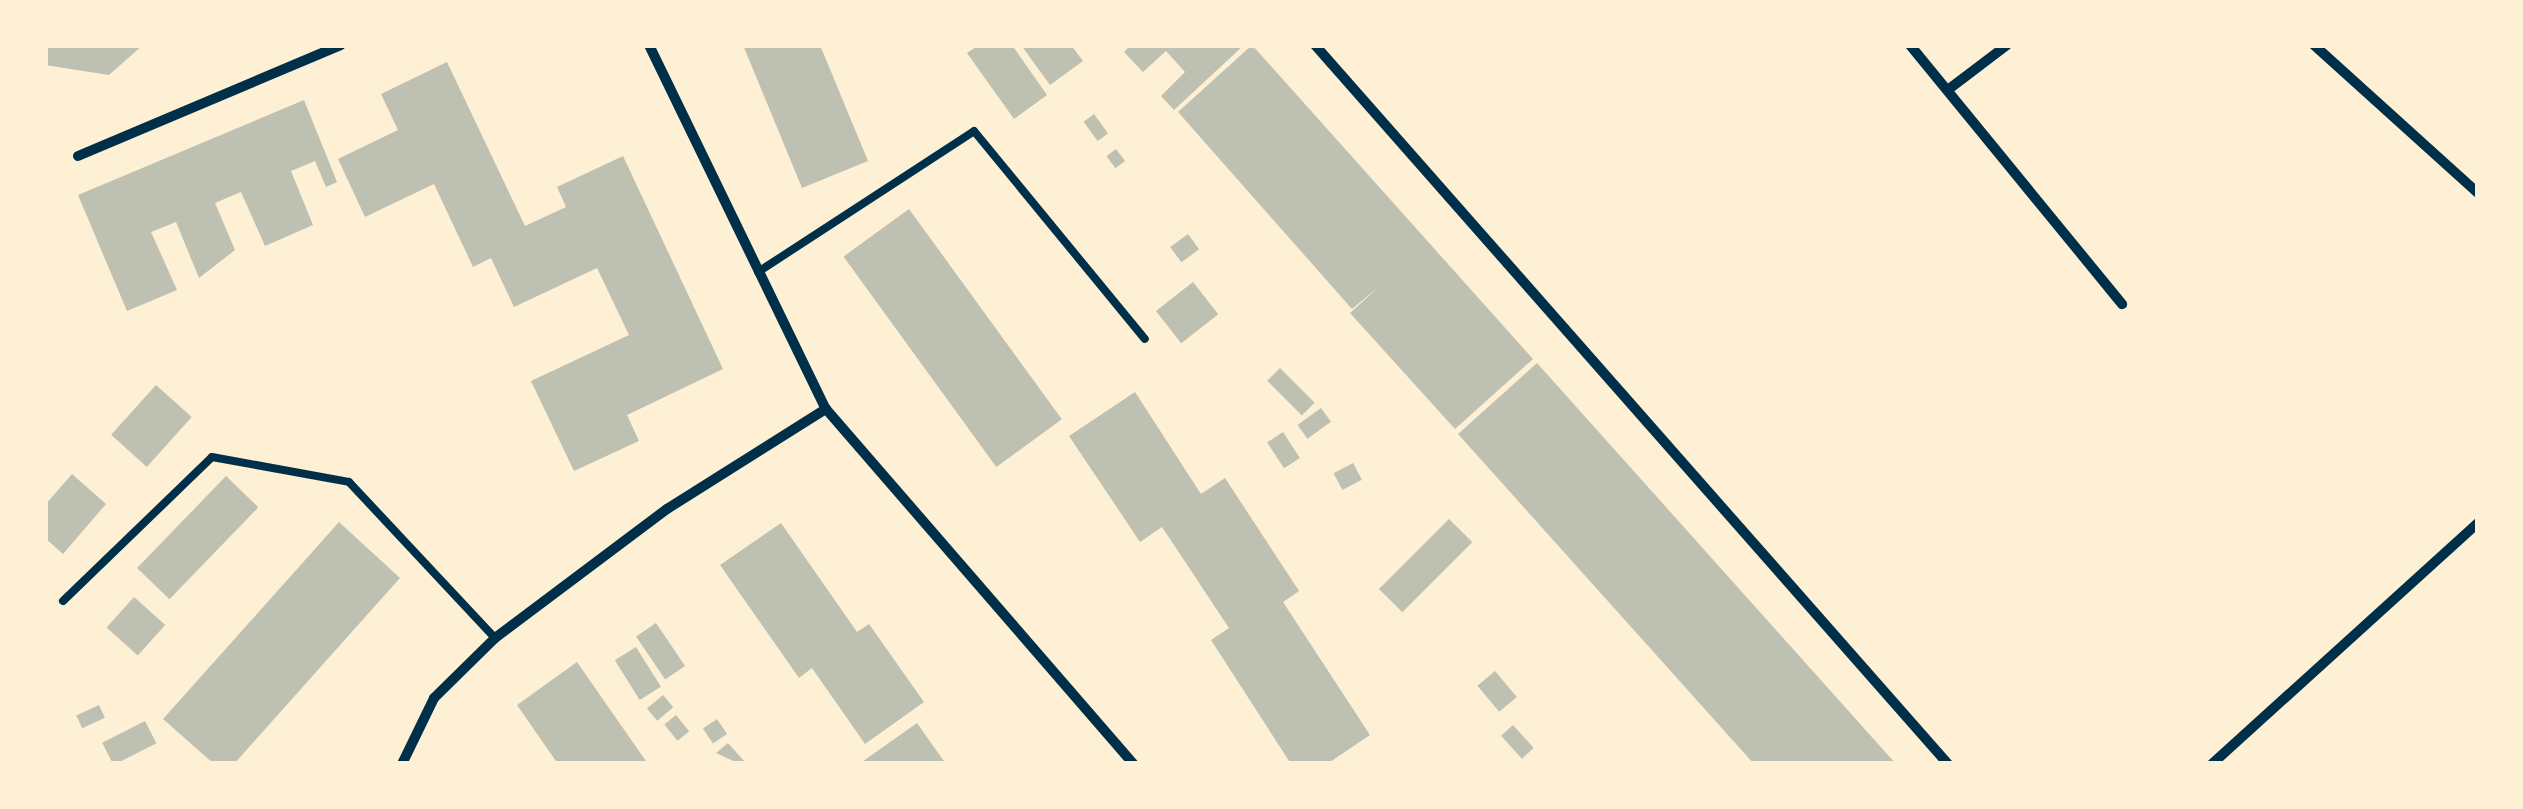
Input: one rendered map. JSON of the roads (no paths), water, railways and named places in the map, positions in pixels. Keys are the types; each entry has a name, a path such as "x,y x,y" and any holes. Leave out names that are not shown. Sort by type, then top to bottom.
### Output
{"street":[{"path":"78,156 341,45"},
{"path":"649,45 826,409 1133,764"},
{"path":"1315,45 1948,764"},
{"path":"1910,45 2122,304"},
{"path":"1949,89 2007,45"},
{"path":"2314,45 2478,192"},
{"path":"402,764 434,698 495,638 667,509 826,409"},
{"path":"2212,764 2478,522"}],"lane":[{"path":"758,272 974,131 1145,340"},
{"path":"63,602 212,457 349,482 495,638"}]}
